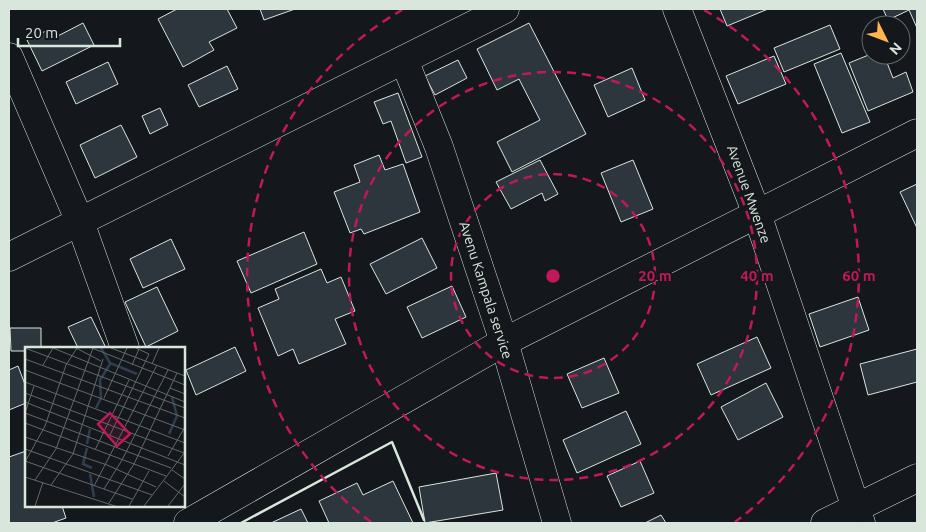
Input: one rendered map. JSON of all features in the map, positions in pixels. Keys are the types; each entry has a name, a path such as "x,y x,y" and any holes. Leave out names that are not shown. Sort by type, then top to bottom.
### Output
{"street":[{"path":"9,257 505,9"},
{"name":"Avenue Mwenze","path":"677,9 757,214 859,516"},
{"path":"9,57 80,222 125,347"},
{"name":"Avenu Kampala service","path":"404,60 439,147 504,342 557,523"},
{"path":"182,507 188,523 504,342 917,133"},
{"path":"825,523 859,516 917,478"}],"building":[{"path":"177,9 227,9 237,28 209,42 214,50 183,67 158,19"},
{"path":"260,9 295,9 264,20"},
{"path":"720,9 768,9 727,26"},
{"path":"883,9 917,9 917,28 909,10 898,15 886,15"},
{"path":"83,23 94,45 42,71 27,40 48,30 52,39"},
{"path":"529,23 586,134 512,172 497,142 540,120 519,79 497,90 477,49"},
{"path":"830,25 840,49 784,72 774,48"},
{"path":"841,53 870,122 842,133 814,64"},
{"path":"774,56 786,84 738,104 726,76"},
{"path":"861,58 861,65 888,65 893,78 906,72 913,92 868,111 849,63"},
{"path":"458,60 467,78 435,95 425,76"},
{"path":"108,62 118,84 76,104 66,82"},
{"path":"227,66 238,89 199,107 188,85"},
{"path":"632,68 645,100 608,117 594,85"},
{"path":"398,93 422,157 406,163 391,121 383,124 374,102"},
{"path":"160,108 168,125 150,134 142,116"},
{"path":"121,125 137,157 95,178 80,145"},
{"path":"379,155 385,170 403,164 420,212 364,234 361,229 350,233 334,192 360,182 354,165"},
{"path":"540,160 558,194 545,201 542,193 511,209 496,182"},
{"path":"633,160 653,209 621,222 601,173"},
{"path":"917,184 917,228 900,192"},
{"path":"304,232 317,264 251,293 237,261"},
{"path":"422,238 437,268 386,294 370,264"},
{"path":"171,239 185,269 143,288 130,259"},
{"path":"321,269 327,283 341,277 355,311 335,319 346,344 299,364 293,349 278,356 258,308 279,299 275,289"},
{"path":"452,286 466,317 422,338 407,307"},
{"path":"157,287 178,331 146,347 125,302"},
{"path":"858,297 869,330 820,347 809,314"},
{"path":"91,317 106,347 78,347 68,327"},
{"path":"10,328 41,328 41,347 25,347 25,351 11,351"},
{"path":"757,337 771,368 711,395 697,364"},
{"path":"235,347 246,371 196,395 186,370"},
{"path":"917,349 917,382 868,395 860,364"},
{"path":"604,358 619,393 582,408 567,374"},
{"path":"18,366 25,384 25,403 9,410 9,370"},
{"path":"766,383 783,417 738,440 721,407"},
{"path":"626,411 641,444 577,473 563,440"},
{"path":"25,451 25,507 62,507 66,518 52,523 9,523 9,457"},
{"path":"640,461 654,493 621,507 607,476"},
{"path":"496,473 503,510 425,523 419,487"},
{"path":"393,481 413,523 329,523 319,501 357,483 363,495"},
{"path":"301,509 308,523 271,523"},
{"path":"661,515 666,523 645,523"}],"wall":[{"path":"241,523 392,442 424,520"}]}
